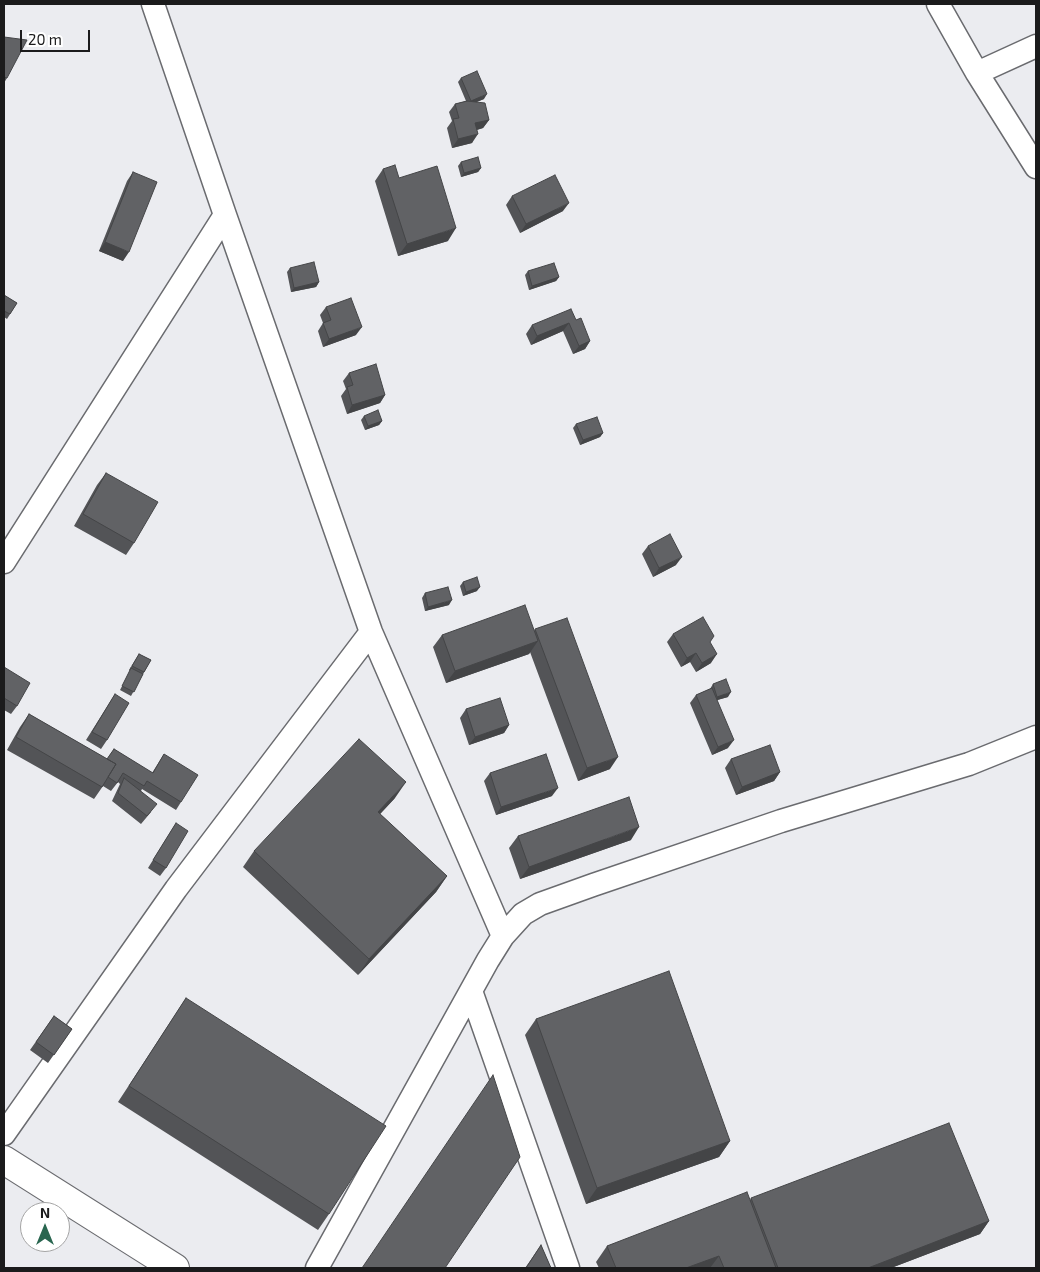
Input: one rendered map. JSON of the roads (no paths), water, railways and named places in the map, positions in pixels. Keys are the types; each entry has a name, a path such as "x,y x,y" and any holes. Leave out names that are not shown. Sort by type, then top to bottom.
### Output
{"main road":[{"path":"4,1160 175,1268"}],"street":[{"path":"153,4 372,632 502,936"},
{"path":"938,4 977,73 1036,167"},
{"path":"977,73 1036,46"},
{"path":"4,562 225,215"},
{"path":"4,1134 176,889 372,632"},
{"path":"317,1268 502,936 522,914 540,904 781,820 969,764 1036,737"},
{"path":"471,991 568,1268"}]}
